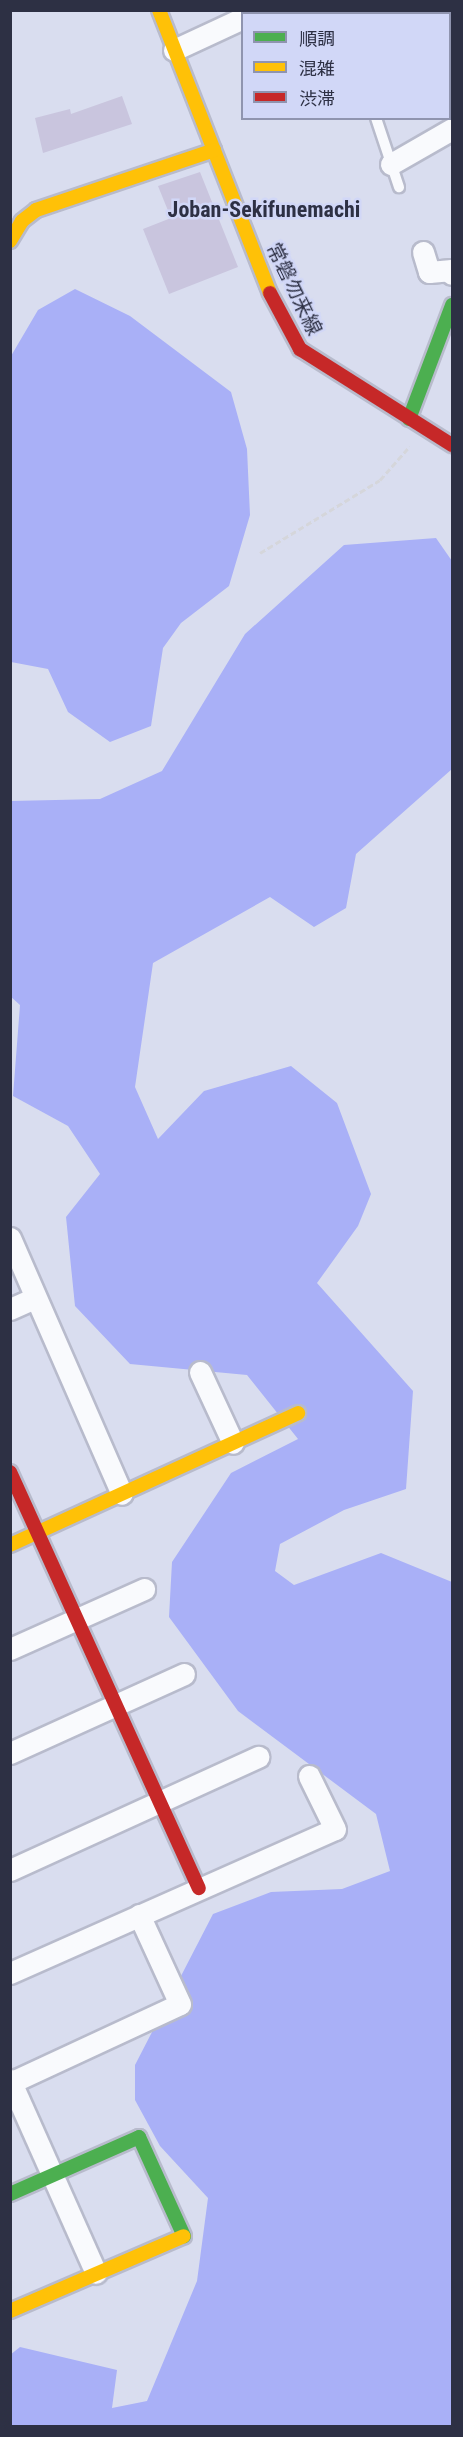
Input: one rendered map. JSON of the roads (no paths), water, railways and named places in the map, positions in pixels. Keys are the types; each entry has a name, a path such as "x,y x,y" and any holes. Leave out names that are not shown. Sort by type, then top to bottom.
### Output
{"street":[{"name":"常磐勿来線","path":"159,10 270,293 300,349 453,445"},
{"path":"174,50 241,19"},
{"path":"391,164 453,129"},
{"path":"10,241 22,221 36,210 214,150"},
{"path":"423,252 429,272 452,270 453,274"},
{"path":"409,419 453,305"},
{"path":"10,1238 122,1494"},
{"path":"10,1310 35,1298"},
{"path":"200,1372 233,1443"},
{"path":"10,1545 298,1413"},
{"path":"10,1472 199,1888"},
{"path":"10,1649 144,1589"},
{"path":"10,1753 184,1674"},
{"path":"10,1870 258,1757"},
{"path":"10,1972 335,1829 309,1776"},
{"path":"96,2273 11,2082 180,2004 139,1915"},
{"path":"10,2194 139,2137 184,2236 10,2311"}],"lane":[{"path":"377,120 399,187"}],"district":[{"name":"Joban-Sekifunemachi","path":"264,210"}]}
